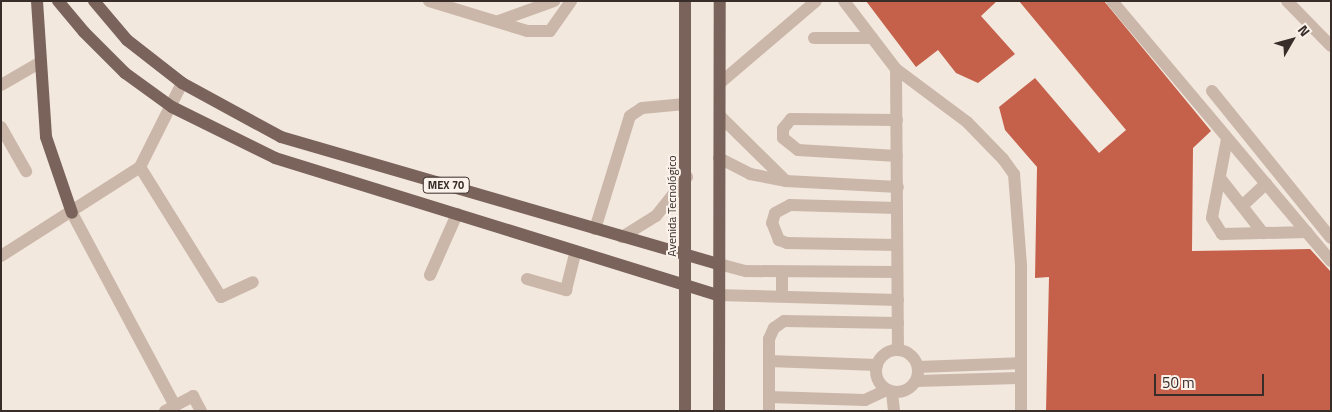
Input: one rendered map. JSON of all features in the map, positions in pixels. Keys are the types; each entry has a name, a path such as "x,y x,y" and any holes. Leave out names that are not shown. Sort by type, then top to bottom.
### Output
{"main road":[{"path":"37,1 46,137 72,213"},
{"name":"MEX 70","path":"58,1 84,32 125,73 172,107 275,158 457,214 575,254 717,296"},
{"name":"MEX 70","path":"94,1 127,40 182,83 281,137 686,256 719,264"},
{"name":"Avenida Tecnológico","path":"685,1 687,177 684,285 685,411"},
{"path":"719,411 717,296 719,264 720,1"}],"street":[{"path":"429,1 527,31 550,31 571,1"},
{"path":"499,21 554,1"},
{"path":"720,83 816,1"},
{"path":"844,1 896,69 966,122 1003,159 1014,174 1021,266 1021,411"},
{"path":"1112,1 1331,261"},
{"path":"1287,1 1331,46"},
{"path":"814,38 872,38"},
{"path":"1,85 41,62"},
{"path":"896,69 898,350"},
{"path":"1,256 14,245 72,213 140,167 172,107 182,83"},
{"path":"1212,91 1331,238"},
{"path":"595,229 630,116 642,108 685,104"},
{"path":"720,116 786,181"},
{"path":"897,120 791,119 783,129 783,138 798,150 897,156"},
{"path":"1,128 26,171"},
{"path":"1227,139 1212,218 1222,234 1307,232"},
{"path":"719,158 750,174 786,181 898,187"},
{"path":"140,167 221,297 253,282"},
{"path":"622,237 656,216 687,177"},
{"path":"1220,178 1263,233"},
{"path":"1242,206 1266,184"},
{"path":"897,208 790,205 775,213 772,223 779,240 787,243 897,245"},
{"path":"72,213 170,408 193,396 202,411"},
{"path":"430,275 457,214"},
{"path":"526,279 566,290 575,254"},
{"path":"719,264 746,271 897,272"},
{"path":"782,272 782,296"},
{"path":"717,296 898,300"},
{"path":"769,411 768,339 774,328 784,321 898,323"},
{"path":"769,397 866,400 889,391 907,391 917,381 918,367 911,355 898,350 885,354 877,365 877,379 889,391 894,411"},
{"path":"769,361 877,365"},
{"path":"918,367 1021,363"},
{"path":"917,381 1021,378"}],"building":[{"path":"866,1 997,1 981,16 1015,54 978,83 956,73 938,50 916,67"},
{"path":"1019,1 1104,1 1211,131 1193,148 1192,251 1310,249 1331,272 1331,411 1046,411 1049,277 1035,278 1037,167 1005,130 999,107 1035,78 1099,153 1126,130"}]}
